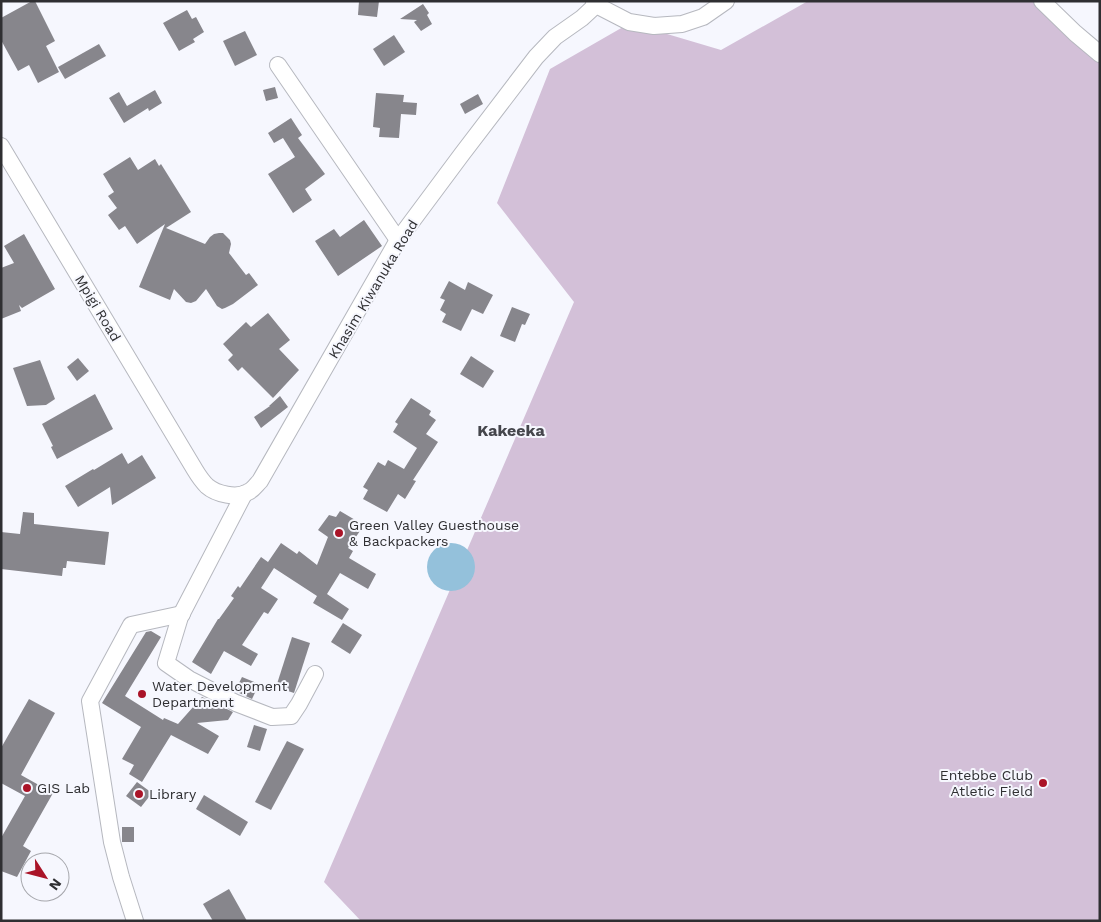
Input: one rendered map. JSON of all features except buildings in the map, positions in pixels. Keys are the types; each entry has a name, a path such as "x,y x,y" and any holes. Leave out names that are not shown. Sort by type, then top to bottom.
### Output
{"street":[{"path":"595,3 629,22 654,26 682,24 703,17 726,1"},
{"path":"1042,1 1100,54"},
{"name":"Khasim Kiwanuka Road","path":"244,494 260,481 398,240 536,57 555,37 582,18 595,3"},
{"path":"278,65 398,240"},
{"name":"Mpigi Road","path":"1,146 195,470 207,486 221,494 244,494"},
{"path":"244,494 182,614 166,663 190,679 236,702 272,717 291,716 315,674"},
{"path":"135,921 112,842 90,701 131,625 182,614"}],"shaded area":[{"path":"808,1 1042,1 1100,55 1100,921 361,921 324,882 574,302 497,203 550,69 630,23 721,50"}],"water":[{"path":"446,543 456,543 468,550 475,562 475,572 468,584 456,591 446,591 438,587 431,580 427,572 427,562 431,554 438,547"}],"place":[{"name":"Green Valley Guesthouse & Backpackers","path":"339,533"},
{"name":"Water Development Department","path":"142,694"},
{"name":"Entebbe Club Atletic Field","path":"1043,783"},
{"name":"GIS Lab","path":"27,788"},
{"name":"Library","path":"139,794"}],"district":[{"name":"Kakeeka","path":"511,430"}]}
